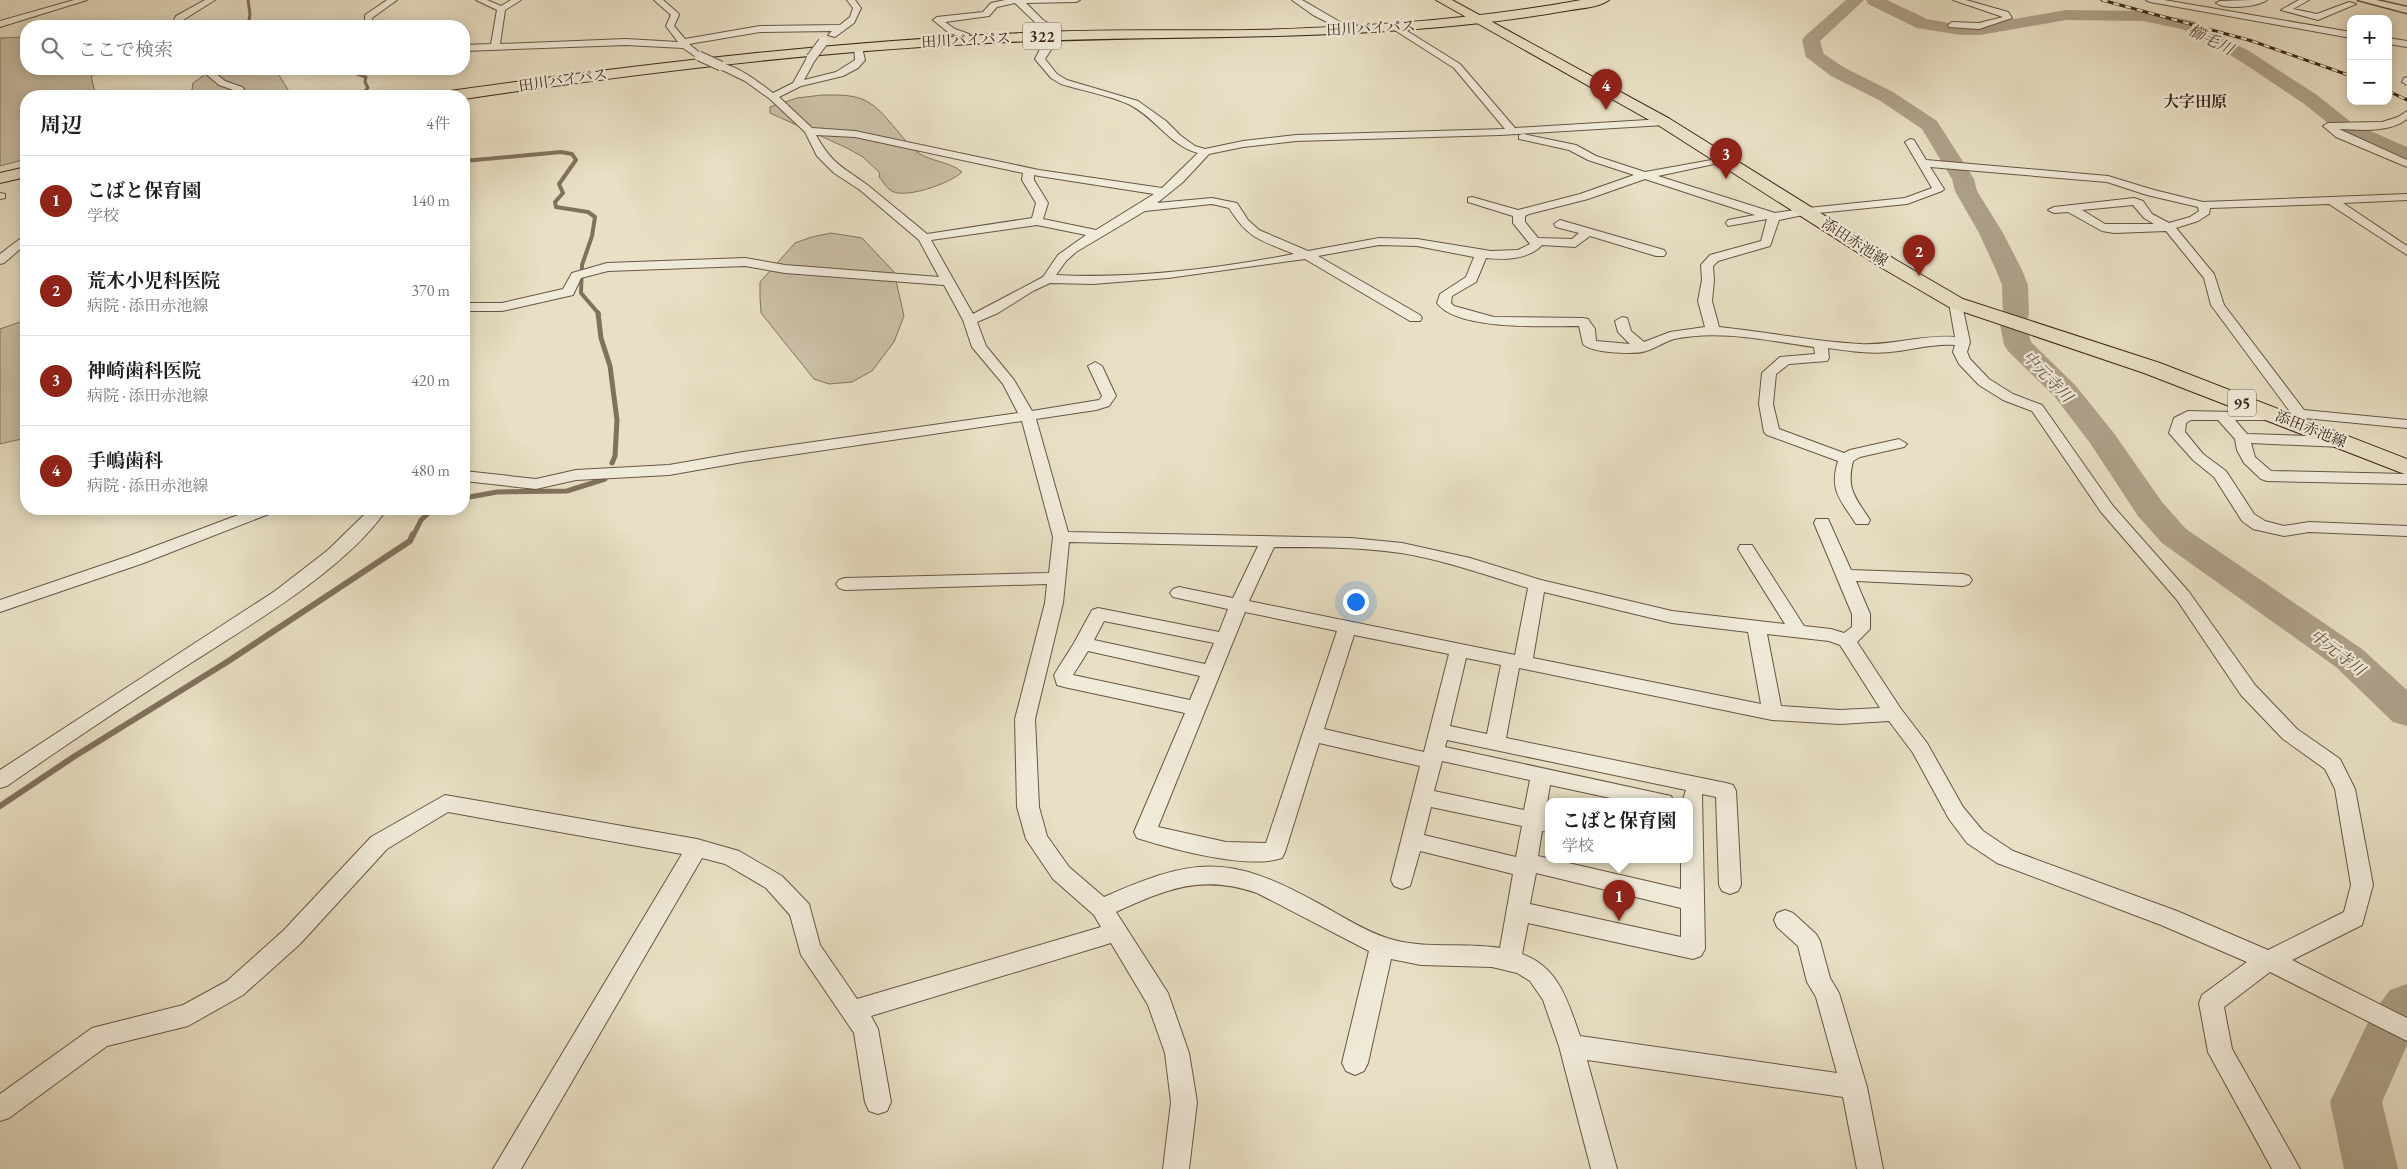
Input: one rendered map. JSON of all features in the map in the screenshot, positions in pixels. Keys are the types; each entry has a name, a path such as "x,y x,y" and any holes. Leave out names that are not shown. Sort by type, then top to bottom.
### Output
{"main road":[{"name":"添田赤池線","path":"1442,0 1664,122 1808,211 1889,264 1956,303 2152,368 2291,418 2342,442 2407,468"},
{"name":"田川バイパス","path":"470,93 752,56 858,46 1048,36 1252,34 1350,30 1475,19 1603,0"},
{"path":"0,178 20,173"}],"street":[{"path":"0,24 84,0"},
{"path":"178,20 211,0"},
{"path":"368,20 368,17 393,0"},
{"path":"480,0 501,9"},
{"path":"501,9 517,0"},
{"path":"658,0 675,15 670,26 684,44 699,56 748,79 773,96 809,131 821,154 838,171 864,188 924,238 970,320 979,347 1009,382 1028,417 1044,473 1050,503 1061,537 1054,602 1025,719 1028,807 1037,839 1061,873 1102,908 1159,1001 1177,1052 1184,1102 1176,1169"},
{"path":"797,84 811,58 824,42 856,16 857,8 851,0"},
{"path":"1017,0 1032,12 1040,22 1055,31"},
{"path":"966,40 966,36 952,31 937,20 986,14 994,5 1017,0 1042,2 1076,0"},
{"path":"1296,0 1316,13 1350,30"},
{"path":"1952,26 1978,26 2008,18 2006,14 1957,0"},
{"path":"2150,0 2347,34"},
{"path":"2200,0 2240,5 2263,0"},
{"path":"2305,0 2285,10 2318,17 2352,4"},
{"path":"2364,0 2407,10"},
{"path":"495,48 501,9"},
{"path":"1396,27 1457,66 1512,131"},
{"path":"470,48 626,42 684,44 760,29 840,28"},
{"path":"1052,42 1042,53 1040,60 1054,76 1087,90 1135,102 1191,148 1205,152 1233,146 1296,138 1500,132 1664,122"},
{"path":"2392,42 2407,44"},
{"path":"773,96 797,84 825,79 856,65 860,60 858,46"},
{"path":"210,75 221,88 240,90"},
{"path":"2407,114 2405,118 2378,126 2328,126 2340,134 2407,164"},
{"path":"809,131 855,134 1028,171 1164,192"},
{"path":"1500,132 1572,147 1592,158 1730,201 1771,216"},
{"path":"1732,223 1808,211 1907,201 1938,189 1910,142"},
{"path":"1048,279 1052,268 1061,256 1164,192 1192,168 1205,152"},
{"path":"1472,200 1519,214 1584,197 1645,175 1724,159"},
{"path":"1923,163 2108,179 2151,193 2203,205 2407,197"},
{"path":"1028,171 1028,180 1042,203 1037,220"},
{"path":"2331,200 2407,251"},
{"path":"1141,208 1212,201 1233,205 1244,222 1255,233 1307,255 1414,318"},
{"path":"2054,210 2134,201 2139,203 2148,216 2169,227 2210,277 2218,305 2291,418"},
{"path":"2070,208 2102,227 2114,230 2169,227 2194,219 2205,212 2203,205"},
{"path":"970,320 998,308 1048,279 1080,281 1130,278 1307,255 1350,244 1384,240 1424,243 1463,252 1482,254 1525,252 1533,249 1537,244 1518,223 1519,214"},
{"path":"1713,330 1704,301 1708,280 1707,265 1714,258 1766,243 1771,216"},
{"path":"924,238 1037,220 1098,234"},
{"path":"1560,224 1660,253"},
{"path":"1534,241 1575,243 1588,232"},
{"path":"0,244 20,240"},
{"path":"0,260 20,244"},
{"path":"1482,254 1472,279 1446,294 1444,302 1449,310 1494,321 1582,322 1588,329 1590,344 1623,349 1642,348 1670,336 1713,330 1821,344 1888,348 1945,340 1963,342"},
{"path":"470,307 502,307 568,292 582,275 595,269 607,267 745,262 803,271 948,281"},
{"path":"1956,303 1963,342 1960,352 1964,361 1984,382 2008,397 2037,408 2107,509 2183,596 2248,690 2290,734 2333,764 2346,789 2362,885 2354,918 2267,961 2211,1003 2220,1052 2287,1169"},
{"path":"1622,321 1625,332 1642,348"},
{"path":"1821,344 1822,358 1785,360 1769,374 1766,404 1772,432 1846,459"},
{"path":"470,477 536,484 576,475 669,470 743,457 1028,417 1104,403 1110,396 1095,366"},
{"path":"2407,424 2188,415 2179,421 2177,433 2198,458 2220,474 2248,517 2260,525 2284,531 2309,527 2407,531"},
{"path":"2221,415 2243,438 2342,442"},
{"path":"2243,438 2242,447 2251,462 2267,476 2407,479"},
{"path":"1862,520 1844,493 1841,478 1846,459 1855,453 1898,444"},
{"path":"0,606 135,560 252,515"},
{"path":"0,780 138,688 251,616 331,556 366,525 374,515"},
{"path":"1822,523 1861,614 1861,629 1847,641"},
{"path":"1061,537 1351,543 1402,548 1464,562 1537,585 1672,617 1831,635 1847,641 1894,714 1920,748 1956,813 1975,837 2005,857 2169,918 2300,974 2407,1030"},
{"path":"1268,542 1239,605 1145,832 1226,851 1274,852 1347,627"},
{"path":"1746,549 1798,631"},
{"path":"1844,575 1962,580"},
{"path":"845,584 1057,578"},
{"path":"1495,742 1537,585"},
{"path":"1179,593 1772,712 1840,717 1894,714"},
{"path":"1196,708 1064,680 1063,675 1083,644 1098,614 1225,639"},
{"path":"1756,626 1772,712"},
{"path":"1083,644 1211,672"},
{"path":"1402,880 1459,650"},
{"path":"1439,730 1726,791 1730,885"},
{"path":"1312,734 1541,775 1646,798"},
{"path":"1510,959 1526,865 1541,823 1541,775"},
{"path":"1423,797 1541,823"},
{"path":"0,1109 101,1036 188,1015 235,988 292,937 379,843 445,803 697,848 731,857 774,882 801,911 809,948 866,1029 878,1102"},
{"path":"1412,841 1693,901"},
{"path":"506,1169 697,848"},
{"path":"1518,911 1693,949 1691,863"},
{"path":"1102,908 1172,878 1214,874 1255,881 1371,943 1406,953 1510,959 1538,974 1552,994 1572,1046 1604,1169"},
{"path":"1785,920 1808,942 1819,982 1827,993 1854,1087 1870,1169"},
{"path":"853,1011 1117,932"},
{"path":"1355,1063 1382,946"},
{"path":"1572,1046 1854,1087"}],"shaded area":[{"path":"20,37 20,75 93,75 91,77 94,90 20,90 20,161 0,166 0,38"},
{"path":"204,75 279,75 288,90 192,90 193,83"},
{"path":"822,95 852,96 863,99 881,112 917,152 957,168 962,172 948,181 927,189 915,192 895,192 886,186 879,177 880,173 863,157 770,113 770,107 797,98"},
{"path":"831,233 862,238 894,272 904,316 894,342 872,371 852,382 829,384 814,379 761,313 760,282 795,243"},
{"path":"20,322 20,439 0,444 0,329"}],"waterway":[{"path":"248,0 249,20"},
{"name":"中元寺川","path":"1856,0 1811,40 1815,57 1838,72 1886,96 1930,125 1963,179 1966,191 1991,233 2009,270 2015,285 2016,314 2013,324 2018,345 2065,391 2102,438 2150,509 2174,536 2349,658 2407,712"},
{"name":"櫛毛川","path":"1874,0 1923,24 1961,30 1980,30 2066,15 2143,16 2187,25 2243,55 2310,99 2345,127 2370,140 2407,155"},
{"path":"360,75 366,77 365,82 368,88 366,90"},
{"path":"470,160 561,152 572,154 576,160 559,184 563,193 555,202 556,207 588,212 595,217 592,236 582,265 581,293 599,314"},
{"path":"598,313 601,338 610,366 617,420 615,456 612,463"},
{"path":"470,497 497,492 567,491 605,479"},
{"path":"413,536 421,520 426,515"},
{"path":"0,806 75,756 227,662 410,541 413,534"},
{"name":"中元寺川","path":"2371,1169 2356,1102 2389,1030 2407,1005"}],"railway":[{"path":"2102,0 2252,41 2347,75"},
{"path":"2392,93 2407,100"}],"place":[{"name":"手嶋歯科","path":"1606,110"},
{"name":"神崎歯科医院","path":"1726,179"},
{"name":"荒木小児科医院","path":"1919,276"},
{"name":"こばと保育園","path":"1619,921"}],"district":[{"name":"大字田原","path":"2195,101"}]}
